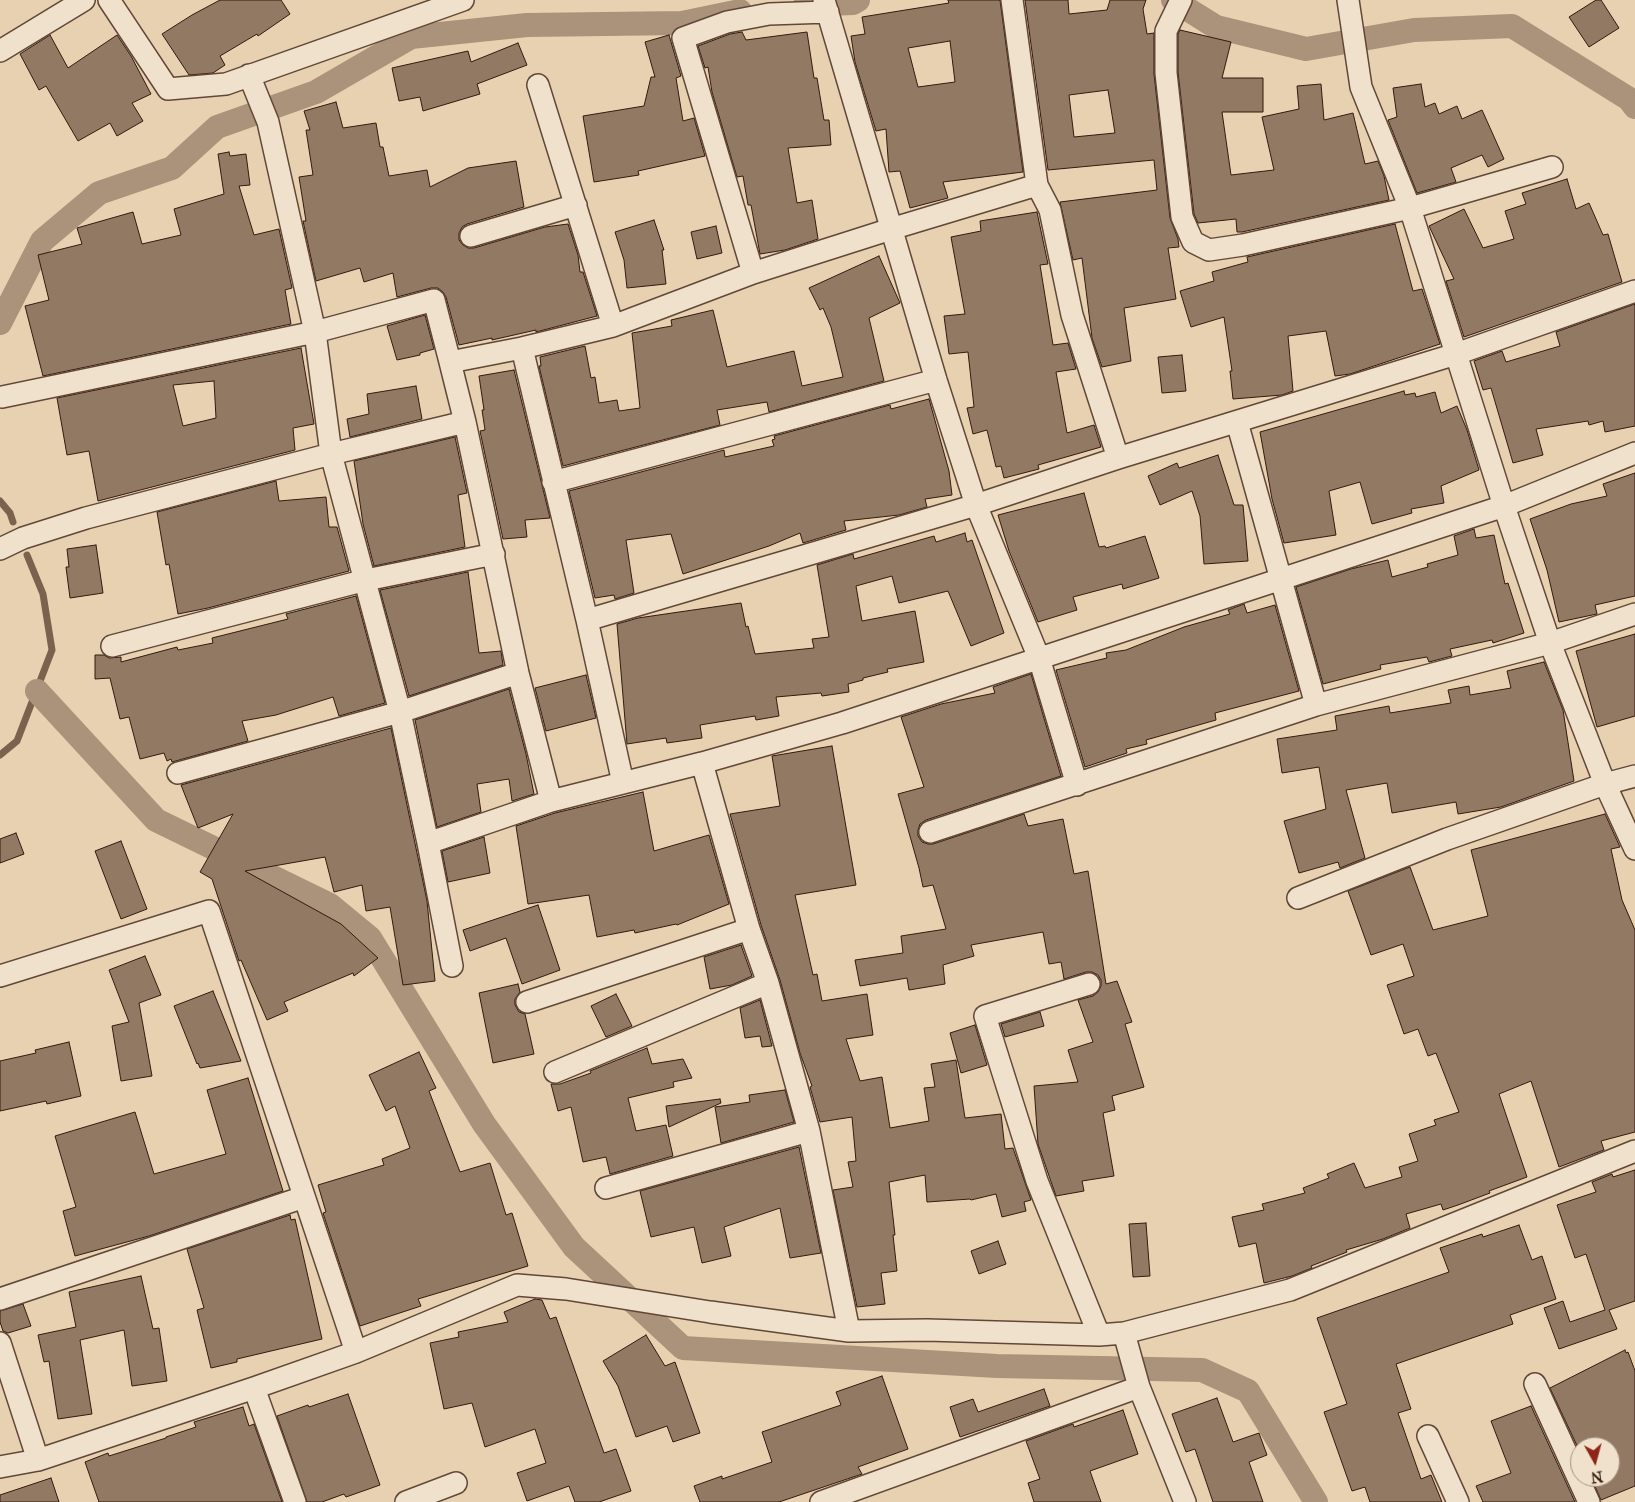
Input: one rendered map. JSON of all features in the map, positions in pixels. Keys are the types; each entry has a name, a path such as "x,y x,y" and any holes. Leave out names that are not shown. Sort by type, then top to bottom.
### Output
{"street":[{"path":"0,51 84,0"},
{"path":"109,0 168,89 226,84 460,0"},
{"path":"1012,0 1037,186 1050,210 1072,315 1118,458"},
{"path":"1181,0 1166,31 1166,73 1182,217 1192,242 1209,250 1410,208 1552,167"},
{"path":"1348,0 1361,87 1410,208 1504,506 1550,643 1605,784 1635,849"},
{"path":"753,273 684,38 727,22 769,14 826,7 890,228 976,505 1039,658 1077,785"},
{"path":"249,76 268,122 316,332 331,454 400,712 452,966"},
{"path":"538,85 613,326"},
{"path":"450,362 522,348 613,326 753,273 890,228 1037,186"},
{"path":"470,236 576,205"},
{"path":"587,620 976,505 1118,458 1456,354 1635,292"},
{"path":"2,398 316,332 434,300 465,422 518,673 551,801"},
{"path":"522,348 587,620 623,783"},
{"path":"553,482 936,380"},
{"path":"0,550 23,538 86,518 331,454 465,422"},
{"path":"1237,422 1316,705"},
{"path":"428,843 551,801 702,763 842,723 1504,506 1635,452"},
{"path":"112,646 366,580 494,554"},
{"path":"930,832 1316,705 1550,643 1635,614"},
{"path":"178,773 400,712 518,673"},
{"path":"702,763 750,929 768,983 809,1131 849,1331"},
{"path":"1298,898 1447,839 1605,784 1635,776"},
{"path":"0,976 209,911 356,1352"},
{"path":"527,1002 750,929"},
{"path":"555,1072 768,983"},
{"path":"1089,984 985,1016 1037,1181 1099,1335"},
{"path":"606,1188 809,1131"},
{"path":"0,1467 38,1460 254,1388 356,1352 517,1285 566,1288 710,1312 849,1331 927,1330 1099,1335 1124,1334 1290,1290 1635,1150"},
{"path":"0,1299 304,1197"},
{"path":"1124,1334 1139,1386 1185,1502"},
{"path":"0,1343 38,1460"},
{"path":"1535,1384 1589,1502"},
{"path":"821,1502 1139,1386"},
{"path":"254,1388 295,1502"},
{"path":"1428,1436 1458,1502"},
{"path":"406,1502 456,1483"}],"building":[{"path":"220,0 281,0 290,14 258,36 257,34 220,56 225,65 213,73 189,75 162,34"},
{"path":"948,0 1000,0 1023,172 943,182 948,198 910,208 900,171 889,172 886,129 876,131 855,62 851,36 865,34 862,17 949,3","holes":["950,41 955,82 918,87 908,48"]},
{"path":"1025,0 1068,0 1069,14 1107,10 1110,0 1146,0 1143,9 1147,34 1154,33 1154,74 1170,218 1179,247 1168,248 1176,299 1124,308 1131,361 1102,367 1092,338 1082,258 1073,260 1060,202 1157,190 1154,160 1048,170","holes":["1108,90 1115,133 1074,137 1069,95"]},
{"path":"1596,0 1601,0 1619,28 1589,47 1569,17"},
{"path":"1180,30 1231,42 1222,78 1263,78 1263,112 1222,112 1231,175 1274,170 1262,117 1299,109 1297,86 1321,84 1324,120 1353,113 1365,164 1378,161 1384,176 1389,200 1242,232 1237,232 1236,219 1198,223 1194,214 1178,72 1178,34"},
{"path":"742,32 746,40 807,32 814,78 817,78 824,120 829,120 831,145 788,148 797,203 812,200 818,239 785,250 760,254 751,205 748,205 743,176 737,177 712,92 708,67 705,68 698,46 730,34"},
{"path":"50,35 68,68 117,35 131,56 151,94 132,103 143,121 117,136 110,123 78,141 46,86 39,90 20,54"},
{"path":"669,35 681,76 676,78 683,121 694,118 705,156 638,171 639,175 594,182 583,116 644,106 651,77 655,77 645,42"},
{"path":"518,43 527,65 477,84 480,94 423,111 420,97 399,101 392,68 468,51 471,62"},
{"path":"1421,84 1425,107 1435,103 1439,114 1457,106 1462,119 1482,110 1504,159 1488,167 1482,155 1451,168 1456,182 1417,193 1388,120 1397,117 1393,88"},
{"path":"336,102 343,128 376,123 380,147 383,147 389,176 427,170 430,187 468,168 516,161 524,207 467,224 462,227 459,233 459,240 468,248 474,248 545,227 568,224 578,255 580,272 583,272 597,316 536,332 536,330 459,345 446,297 438,288 431,288 397,297 393,273 364,282 360,268 316,281 303,221 306,221 299,177 313,175 306,130 310,130 304,111"},
{"path":"229,152 230,156 246,154 250,185 239,186 254,235 279,229 292,288 285,290 291,324 43,376 25,306 49,300 38,255 82,244 77,228 133,212 142,244 181,235 174,209 224,194 218,154"},
{"path":"1567,179 1576,209 1589,203 1603,235 1608,234 1622,282 1464,337 1446,281 1454,279 1429,226 1464,209 1483,248 1514,239 1505,211 1526,204 1522,193"},
{"path":"1037,212 1048,264 1040,265 1053,345 1068,343 1076,369 1056,372 1067,433 1094,425 1101,447 1038,465 1039,469 1004,478 1001,466 996,467 987,430 973,434 967,408 974,407 968,352 949,354 944,316 965,314 951,237 981,231 980,221"},
{"path":"654,220 664,250 662,250 666,284 627,288 624,260 615,232"},
{"path":"1395,224 1413,291 1422,289 1440,344 1350,374 1335,376 1326,331 1288,336 1293,391 1282,395 1233,399 1230,371 1232,371 1224,317 1191,327 1180,291 1214,281 1212,272 1248,262 1247,257"},
{"path":"716,226 722,253 697,259 691,232"},
{"path":"879,256 900,303 869,318 884,381 769,412 767,402 717,410 720,425 563,466 539,366 541,366 540,357 585,346 591,378 595,377 599,403 617,400 619,411 640,408 632,333 672,326 671,320 713,310 727,367 794,351 802,386 843,377 831,327 823,308 820,310 809,288"},
{"path":"1635,304 1635,426 1605,432 1603,421 1589,425 1588,421 1536,429 1543,455 1513,463 1491,388 1483,390 1474,361 1502,351 1506,362 1560,346 1556,332"},
{"path":"425,315 434,349 420,353 420,355 397,360 387,326"},
{"path":"301,348 314,424 293,428 295,450 98,501 89,451 67,455 57,398","holes":["214,381 216,418 183,426 173,385"]},
{"path":"1182,355 1186,391 1162,393 1158,357"},
{"path":"514,370 550,518 525,520 527,537 503,539 480,431 485,430 479,376"},
{"path":"416,386 422,419 350,437 347,419 369,414 367,394"},
{"path":"1404,391 1405,395 1415,393 1416,397 1435,392 1441,413 1457,406 1467,430 1479,470 1441,486 1444,503 1411,509 1412,513 1372,524 1360,482 1329,491 1336,535 1284,543 1272,499 1260,432"},
{"path":"929,399 949,471 952,495 925,499 927,507 899,515 844,521 846,530 803,543 800,533 769,546 683,574 671,534 626,540 634,593 615,599 614,595 595,598 569,491 724,450 725,457 774,446 772,440 775,439 774,436 890,405 891,409"},
{"path":"455,437 467,493 458,495 465,547 374,566 363,524 354,461"},
{"path":"1218,455 1234,505 1243,505 1248,561 1204,564 1200,516 1192,491 1160,505 1148,476 1177,463 1179,468"},
{"path":"1635,473 1635,596 1595,605 1597,614 1559,622 1547,570 1530,519 1571,504 1607,496 1603,484"},
{"path":"276,481 279,501 326,497 329,527 337,527 349,571 178,614 169,564 166,565 157,512"},
{"path":"1084,493 1099,547 1105,546 1106,548 1145,536 1159,578 1123,589 1122,584 1073,597 1077,610 1038,622 1009,551 998,515"},
{"path":"1474,529 1476,538 1494,535 1505,584 1508,583 1524,633 1493,643 1492,640 1450,649 1452,656 1429,662 1427,657 1380,665 1381,669 1323,684 1296,587 1351,569 1388,560 1392,577 1428,567 1427,564 1458,555 1454,536"},
{"path":"965,533 967,542 972,540 1004,633 971,646 948,591 899,603 892,576 856,586 862,621 915,611 924,662 887,669 888,672 848,684 849,692 822,696 821,693 776,697 779,716 756,720 755,716 700,725 702,738 667,743 666,738 627,744 617,624 638,618 741,603 746,627 748,626 755,654 814,648 812,639 829,637 817,565 853,554 854,559 934,536 936,542"},
{"path":"96,545 103,593 70,598 66,567 69,567 67,549"},
{"path":"468,572 479,653 501,651 503,665 409,696 380,590"},
{"path":"356,596 385,703 339,716 333,697 276,715 242,721 248,741 172,762 171,759 167,761 164,753 140,759 129,717 120,719 110,678 95,679 95,655 104,655 109,658 121,657 121,662 177,647 178,650 213,643 212,638 288,619 286,614"},
{"path":"1244,604 1247,613 1275,605 1299,691 1215,713 1216,720 1146,740 1147,744 1126,749 1127,753 1085,767 1056,670 1107,658 1106,653 1126,650 1184,627 1230,614 1228,610"},
{"path":"1635,634 1635,716 1597,727 1576,651"},
{"path":"1544,662 1563,710 1574,781 1501,807 1458,814 1456,802 1392,813 1387,783 1346,790 1365,858 1340,868 1338,862 1299,873 1284,821 1326,809 1319,767 1282,773 1277,739 1337,730 1335,716 1389,706 1390,713 1451,703 1448,690 1469,686 1470,695 1511,688 1507,671"},
{"path":"1031,674 1061,776 926,820 920,824 918,836 922,842 933,844 1024,814 1028,826 1063,819 1074,874 1088,871 1106,984 1117,981 1132,1022 1125,1024 1144,1087 1112,1096 1115,1110 1103,1113 1114,1176 1082,1181 1084,1191 1056,1196 1038,1144 1034,1086 1078,1082 1068,1050 1093,1042 1078,1000 1093,996 1098,992 1101,980 1098,975 1086,972 1064,979 1061,962 1049,964 1043,932 971,945 974,956 943,965 945,984 909,990 907,978 860,986 855,960 903,953 901,936 946,929 933,885 923,887 898,794 924,787 901,717 941,704 995,693 993,687"},
{"path":"586,675 596,718 546,731 535,688"},
{"path":"509,689 534,794 512,801 509,779 477,784 481,812 437,827 415,720"},
{"path":"391,728 427,901 435,981 403,985 390,907 366,911 362,885 334,892 325,857 245,871 341,924 378,958 354,976 353,973 284,1002 288,1011 267,1020 241,960 239,961 212,879 200,872 233,814 198,828 181,785"},
{"path":"832,746 856,885 795,895 813,975 817,974 822,1001 867,994 873,1035 846,1039 860,1081 882,1077 890,1128 929,1121 924,1088 935,1087 931,1064 956,1060 965,1118 1001,1114 1005,1149 1013,1148 1031,1200 1024,1202 1026,1211 1002,1217 996,1194 971,1200 927,1202 925,1175 889,1182 897,1271 881,1273 885,1304 857,1307 833,1190 853,1187 848,1162 856,1161 852,1117 820,1122 810,1087 812,1086 800,1053 780,980 761,925 730,814 780,806 772,756"},
{"path":"643,792 654,851 709,835 729,904 677,925 635,933 634,930 597,937 589,895 528,904 516,826 555,813"},
{"path":"1605,814 1620,847 1611,849 1622,900 1635,930 1635,1132 1601,1141 1604,1150 1559,1167 1531,1081 1499,1094 1527,1177 1443,1210 1441,1204 1406,1214 1410,1228 1383,1239 1346,1250 1347,1252 1311,1266 1312,1268 1292,1276 1264,1283 1256,1243 1239,1247 1232,1217 1264,1210 1262,1204 1305,1193 1303,1188 1329,1178 1327,1174 1354,1163 1365,1188 1402,1177 1399,1167 1418,1161 1409,1134 1436,1125 1434,1120 1459,1112 1436,1053 1428,1056 1418,1029 1404,1034 1387,985 1414,976 1403,944 1371,955 1348,891 1410,867 1433,930 1488,916 1471,850"},
{"path":"16,833 24,854 0,863 0,839"},
{"path":"484,837 490,873 448,882 442,851"},
{"path":"121,841 147,909 121,919 95,851"},
{"path":"538,905 560,970 522,984 506,938 470,951 463,930"},
{"path":"741,945 752,976 732,985 710,989 704,957"},
{"path":"145,956 161,995 139,1003 152,1076 121,1081 112,1026 129,1022 109,970"},
{"path":"518,984 520,992 515,999 515,1005 519,1012 525,1014 534,1054 493,1063 479,993"},
{"path":"213,991 241,1061 200,1068 174,1006"},
{"path":"616,994 632,1026 606,1037 591,1006"},
{"path":"760,1000 772,1046 762,1047 760,1036 745,1038 740,1008"},
{"path":"1040,1012 1044,1026 1005,1037 1001,1024"},
{"path":"975,1025 987,1065 961,1073 950,1033"},
{"path":"69,1042 81,1096 47,1104 46,1101 0,1111 0,1061 36,1053 35,1050"},
{"path":"647,1048 652,1064 683,1059 692,1078 673,1082 674,1087 628,1098 636,1131 666,1125 673,1156 610,1174 606,1157 583,1162 571,1107 558,1111 551,1084 560,1084 591,1073 590,1071"},
{"path":"419,1052 436,1088 429,1091 460,1172 490,1163 506,1215 512,1213 528,1266 418,1299 421,1306 360,1326 323,1213 326,1212 318,1185 384,1165 382,1159 410,1148 395,1106 386,1111 369,1075"},
{"path":"248,1078 283,1191 149,1236 75,1256 63,1211 76,1207 55,1136 135,1112 154,1174 226,1154 207,1090"},
{"path":"785,1090 794,1122 721,1143 715,1107 750,1102 749,1095"},
{"path":"720,1099 721,1103 669,1127 666,1106"},
{"path":"799,1147 821,1253 790,1258 780,1208 724,1227 731,1256 702,1263 694,1227 651,1237 640,1191"},
{"path":"1635,1170 1635,1301 1609,1310 1617,1329 1559,1349 1544,1308 1563,1301 1570,1322 1605,1310 1586,1254 1575,1258 1557,1205 1596,1192 1592,1182 1612,1174 1613,1177"},
{"path":"290,1215 291,1220 295,1219 322,1339 237,1359 237,1362 211,1368 197,1310 204,1308 187,1249"},
{"path":"1146,1223 1150,1276 1133,1277 1129,1224"},
{"path":"1519,1225 1532,1260 1542,1256 1556,1299 1510,1315 1513,1324 1396,1364 1411,1409 1398,1413 1421,1479 1431,1475 1442,1502 1370,1502 1365,1487 1352,1491 1324,1412 1347,1404 1317,1318 1449,1272 1440,1248 1482,1234 1483,1237"},
{"path":"998,1241 1006,1264 979,1274 971,1251"},
{"path":"141,1276 153,1329 159,1328 167,1381 132,1386 124,1330 80,1340 92,1414 58,1419 49,1361 44,1362 38,1335 76,1327 69,1292"},
{"path":"535,1299 542,1300 550,1319 556,1317 604,1453 616,1449 631,1491 599,1502 575,1502 569,1486 527,1501 517,1473 546,1463 535,1429 485,1447 472,1403 444,1409 430,1343 459,1337 458,1332 508,1322 504,1312"},
{"path":"23,1304 31,1326 8,1333 3,1331 0,1322 0,1311"},
{"path":"646,1335 665,1366 675,1362 700,1433 673,1442 667,1426 636,1437 618,1386 603,1361"},
{"path":"1625,1350 1626,1353 1628,1352 1635,1371 1635,1486 1601,1500 1595,1487 1620,1487 1620,1437 1573,1437 1550,1388"},
{"path":"882,1376 908,1449 858,1467 862,1474 779,1502 700,1502 694,1486 722,1476 722,1479 772,1462 762,1432 841,1405 836,1392"},
{"path":"1044,1389 1050,1406 960,1437 950,1407 973,1399 978,1412"},
{"path":"348,1394 380,1485 346,1497 344,1494 322,1502 307,1502 277,1416"},
{"path":"1217,1398 1233,1442 1259,1433 1267,1455 1249,1462 1263,1502 1213,1502 1195,1449 1186,1452 1172,1414"},
{"path":"1531,1406 1575,1502 1483,1502 1476,1486 1511,1473 1491,1421"},
{"path":"243,1407 249,1426 254,1424 282,1502 99,1502 85,1462 108,1453 109,1456 166,1438 196,1427 194,1422"},
{"path":"1123,1410 1138,1454 1090,1471 1101,1502 1034,1502 1028,1483 1040,1479 1026,1441 1073,1424 1074,1427"},
{"path":"51,1478 59,1502 0,1502 0,1495"}],"waterway":[{"path":"805,5 853,3 858,0"},
{"path":"1173,0 1216,27 1306,49 1414,30 1512,26 1629,99 1635,107"},
{"path":"0,323 42,241 99,193 172,168 217,127 316,92 411,37 527,25 682,23 740,11"},
{"path":"0,501 10,513 13,522"},
{"path":"0,755 17,741 52,650 43,594 27,555"},
{"path":"37,691 156,820 330,905 370,938 484,1124 574,1247 683,1348 997,1366 1202,1370 1248,1391 1316,1502"}]}
